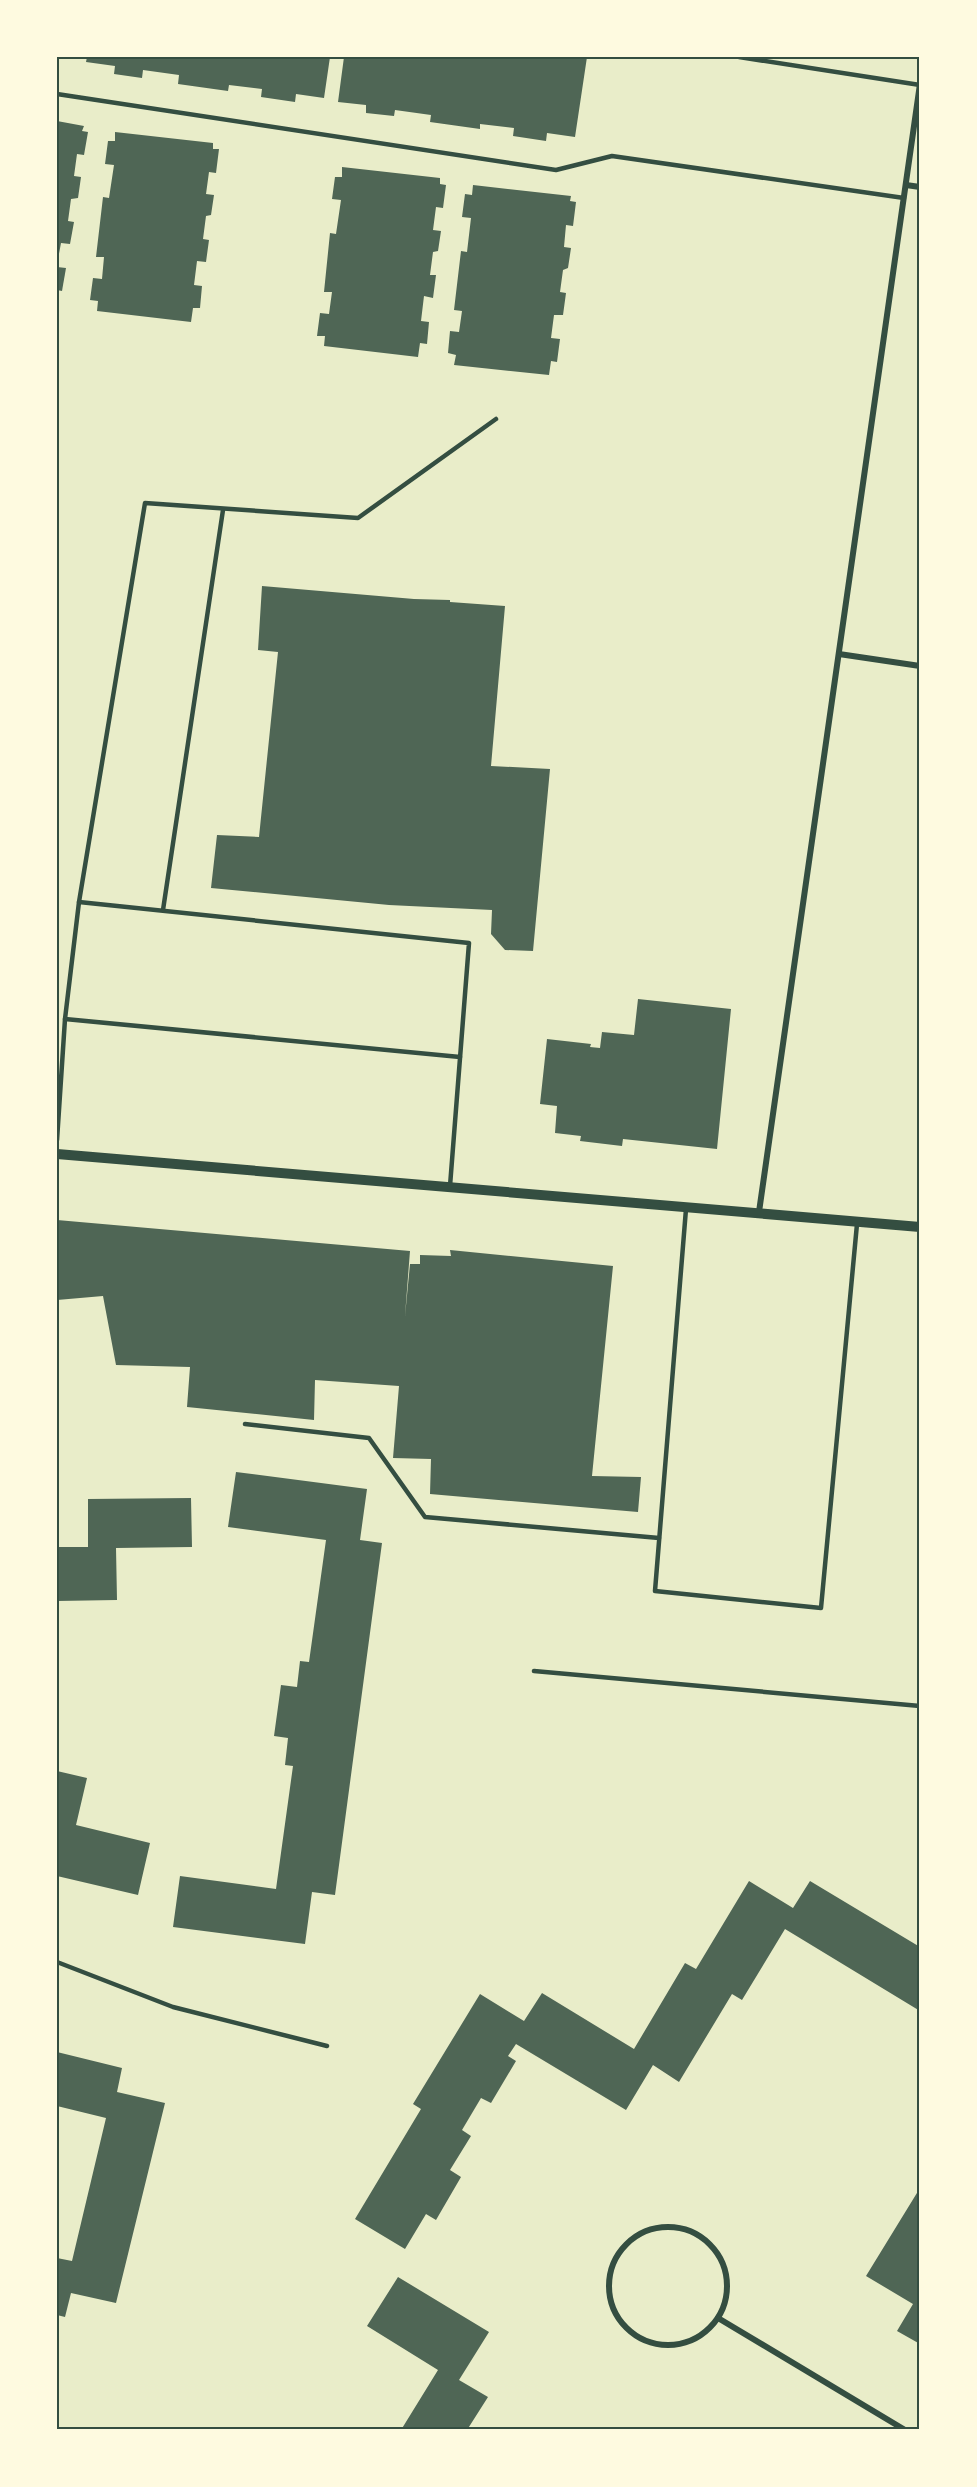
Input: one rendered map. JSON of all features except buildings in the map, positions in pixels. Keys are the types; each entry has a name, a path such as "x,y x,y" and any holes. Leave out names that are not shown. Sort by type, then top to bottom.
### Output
{"street":[{"path":"759,1212 920,85"},
{"path":"906,185 920,187"},
{"path":"839,654 920,666"},
{"path":"57,1154 920,1227"},
{"path":"671,2226 692,2231 708,2242 721,2259 727,2278 726,2298 718,2318 705,2332 688,2342 669,2345 651,2343 634,2335 620,2322 612,2305 608,2286 612,2268 620,2250 634,2238 650,2229 671,2226"},
{"path":"718,2318 905,2430"}],"lane":[{"path":"739,57 920,85"},
{"path":"57,94 556,170 612,156 904,198"},
{"path":"57,1140 65,1019 79,902 145,503 358,518 496,418"},
{"path":"163,910 223,510"},
{"path":"79,902 469,943 450,1186"},
{"path":"65,1019 460,1057"},
{"path":"687,1206 655,1591 821,1608 857,1221"},
{"path":"245,1424 369,1438 425,1517 659,1538"},
{"path":"534,1671 920,1706"},
{"path":"57,1962 173,2007 327,2046"}]}
